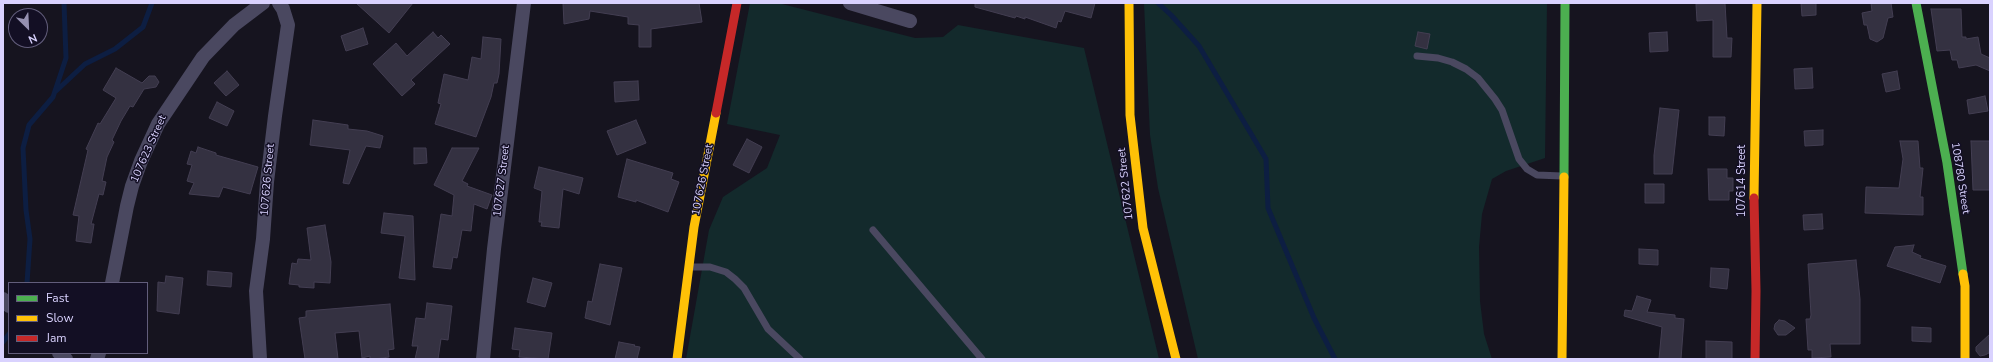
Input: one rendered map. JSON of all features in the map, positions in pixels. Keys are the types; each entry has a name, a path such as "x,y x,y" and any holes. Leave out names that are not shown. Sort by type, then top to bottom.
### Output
{"street":[{"name":"107623 Street","path":"112,282 130,193 141,161 158,124 203,57 234,24 263,3"},
{"name":"107626 Street","path":"260,359 256,291 263,239 274,116 288,25 283,8 279,3"},
{"name":"107627 Street","path":"483,359 494,249 524,3"},
{"name":"107626 Street","path":"677,359 694,227 737,3"},
{"path":"850,3 910,21"},
{"path":"1562,359 1566,3"},
{"name":"107614 Street","path":"1755,359 1756,291 1753,170 1757,3"},
{"name":"108780 Street","path":"1916,3 1947,163 1964,286 1966,338 1965,359"},
{"name":"107622 Street","path":"1130,6 1130,115 1143,228 1176,359"}],"lane":[{"path":"1417,56 1438,58 1452,62 1466,69 1478,78 1502,110 1519,158 1526,169 1537,175 1564,176"},
{"path":"873,230 982,359"},
{"path":"690,267 710,267 726,272 735,279 744,288 768,329 800,359"}],"green space":[{"path":"750,3 778,3 915,38 943,37 958,25 1084,48 1159,359 686,359 709,230 723,197 767,168 780,135 727,124"},
{"path":"1144,3 1547,3 1545,158 1506,171 1492,179 1482,214 1479,247 1480,301 1484,334 1492,359 1198,359 1158,188 1150,135"}],"building":[{"path":"356,3 413,3 389,33"},
{"path":"563,3 699,3 702,22 651,29 651,47 639,47 639,25 628,24 628,17 590,11 589,19 564,24"},
{"path":"975,3 1095,3 1091,18 1065,11 1061,22 1058,21 1056,28 1025,17 1025,19 1016,16 1015,18 975,7"},
{"path":"1725,3 1727,38 1732,38 1731,57 1713,57 1713,20 1697,21 1696,4"},
{"path":"1801,3 1816,3 1816,15 1802,16"},
{"path":"1871,3 1891,3 1893,17 1888,18 1883,38 1877,42 1870,39 1867,25 1864,25 1862,13 1872,11"},
{"path":"1931,9 1961,9 1962,37 1966,37 1966,39 1978,37 1981,54 1990,58 1990,71 1976,65 1959,68 1957,60 1952,60 1950,50 1937,51"},
{"path":"363,28 368,44 346,51 341,36"},
{"path":"433,32 438,38 441,35 450,44 411,80 415,84 402,96 373,64 396,43 407,56"},
{"path":"1418,32 1430,34 1427,49 1415,46"},
{"path":"1667,32 1668,51 1650,52 1649,33"},
{"path":"483,37 501,39 499,74 497,83 494,83 491,97 476,137 435,124 441,104 438,103 444,74 468,80 472,57 481,59"},
{"path":"116,68 142,83 149,76 155,76 159,82 156,87 144,89 133,107 130,106 121,121 112,140 114,142 107,157 102,181 106,182 103,195 99,194 91,224 94,224 91,243 76,241 79,216 73,215 88,150 86,149 98,123 100,124 116,98 103,90"},
{"path":"1812,68 1813,88 1795,89 1794,69"},
{"path":"227,71 239,85 226,96 214,83"},
{"path":"1897,71 1900,89 1886,92 1882,74"},
{"path":"638,81 639,100 615,102 614,82"},
{"path":"1985,96 1988,111 1969,114 1967,100"},
{"path":"217,102 234,111 227,126 209,118"},
{"path":"1660,108 1679,110 1672,174 1654,174 1654,155"},
{"path":"1709,117 1725,117 1724,136 1709,135"},
{"path":"313,120 348,125 348,129 367,131 383,136 380,148 366,146 349,184 343,183 350,150 310,145"},
{"path":"636,120 646,143 617,155 607,131"},
{"path":"1823,130 1823,145 1805,146 1804,131"},
{"path":"747,139 762,147 749,173 733,165"},
{"path":"1900,141 1918,141 1920,168 1923,168 1920,197 1923,197 1923,215 1865,213 1866,187 1899,188 1903,159"},
{"path":"1971,141 1990,141 1990,190 1973,190"},
{"path":"198,147 216,153 216,155 258,167 250,194 223,187 219,197 189,194 194,183 187,181 192,165 187,164 191,151 196,153"},
{"path":"414,148 426,148 427,163 414,164"},
{"path":"452,148 479,148 462,181 468,184 467,186 492,195 487,209 474,204 471,231 462,230 457,258 453,257 451,269 433,267 441,214 452,216 454,195 434,185"},
{"path":"627,159 673,173 671,179 679,182 668,212 636,200 636,202 618,197"},
{"path":"539,167 583,178 579,194 563,189 559,228 541,226 542,222 539,222 542,191 534,188"},
{"path":"1708,169 1727,169 1727,178 1733,178 1733,191 1729,191 1729,200 1709,200"},
{"path":"1645,184 1664,184 1664,203 1645,203"},
{"path":"384,213 413,216 415,280 399,278 405,236 381,233"},
{"path":"1822,214 1823,229 1804,230 1803,215"},
{"path":"325,225 331,262 330,283 314,282 314,288 299,287 299,285 289,284 292,263 297,264 298,259 311,260 307,228"},
{"path":"1914,245 1912,252 1921,256 1920,258 1946,266 1940,283 1887,266 1895,247"},
{"path":"1639,249 1658,250 1658,265 1639,264"},
{"path":"1856,260 1860,299 1860,344 1830,344 1831,357 1812,358 1812,350 1808,350 1806,319 1810,319 1811,315 1808,264"},
{"path":"600,264 622,268 610,325 585,318 588,301 592,302"},
{"path":"1711,268 1729,269 1727,289 1710,287"},
{"path":"208,271 232,273 231,287 207,285"},
{"path":"166,276 183,278 179,314 157,311 158,282 165,283"},
{"path":"533,278 552,283 545,307 527,302"},
{"path":"1637,296 1651,300 1647,312 1675,315 1675,318 1684,319 1681,359 1659,359 1662,327 1624,316 1625,310 1632,311"},
{"path":"427,303 452,306 448,340 441,339 438,359 415,359 418,346 412,346 416,318 425,319"},
{"path":"390,304 394,349 388,350 389,357 370,359 370,356 362,358 359,331 335,333 338,359 305,359 299,318 306,317 306,311"},
{"path":"1779,320 1785,321 1795,328 1786,335 1778,335 1774,329 1775,324"},
{"path":"1912,327 1931,328 1931,342 1912,341"},
{"path":"515,328 552,333 548,359 519,357 520,350 512,349"},
{"path":"1990,334 1989,353 1980,356 1976,351 1976,347"},
{"path":"1706,341 1732,342 1732,359 1706,359"},
{"path":"619,342 640,347 637,359 615,359"}],"waterway":[{"path":"27,282 30,239 26,210 23,148 29,125 53,97 66,58 64,3"},
{"path":"56,91 85,64 115,49 143,27 152,3"},
{"path":"1158,3 1199,46 1266,159 1268,208 1314,318 1335,359"},
{"path":"3,342 8,335"}],"traffic: fast":[{"path":"1564,177 1565,3"},
{"path":"1916,3 1947,163 1963,274"}],"traffic: slow":[{"path":"1129,3 1130,115 1143,228 1176,359"},
{"path":"1754,198 1757,3"},
{"path":"677,359 694,227 716,113"},
{"path":"1562,359 1564,177"},
{"path":"1963,274 1965,286 1965,359"}],"traffic: jam":[{"path":"716,113 737,3"},
{"path":"1754,198 1756,291 1755,359"}]}
